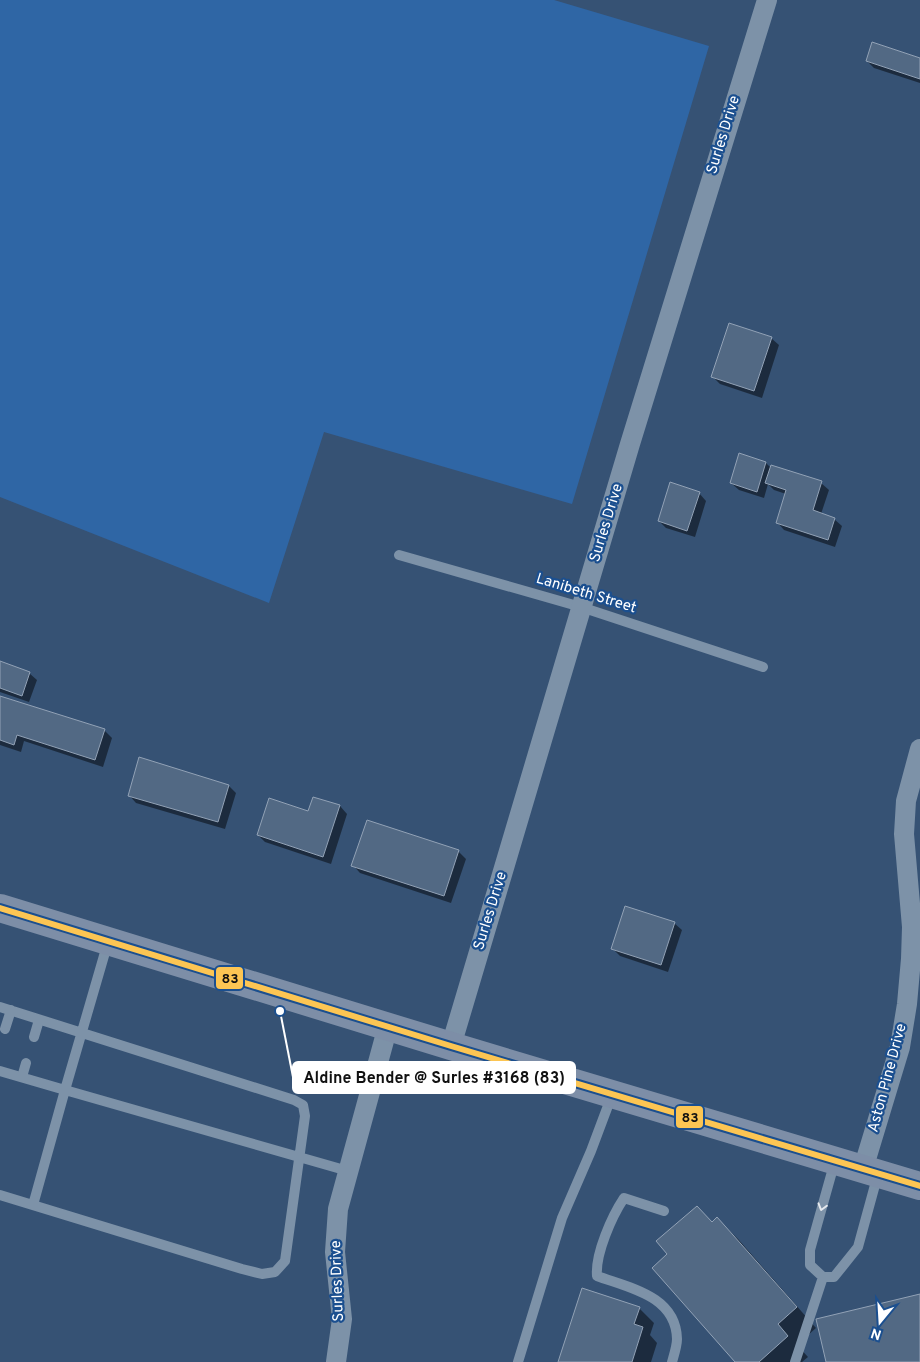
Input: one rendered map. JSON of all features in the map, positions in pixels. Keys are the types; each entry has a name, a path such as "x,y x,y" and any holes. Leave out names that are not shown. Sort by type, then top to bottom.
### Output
{"main road":[{"path":"0,908 450,1046 920,1186"}],"street":[{"name":"Surles Drive","path":"450,1046 701,211 767,0"},
{"name":"Aston Pine Drive","path":"871,1171 900,1047 907,1004 912,959 912,927 904,834 906,801 920,749"},
{"name":"Surles Drive","path":"336,1362 342,1319 335,1252 338,1208 388,1026"}],"lane":[{"name":"Lanibeth Street","path":"399,555 581,608 763,666"},
{"path":"33,1205 109,940"},
{"path":"0,1007 294,1100 303,1105 305,1116 285,1261 275,1272 262,1274 242,1269 0,1195"},
{"path":"6,1029 11,1010"},
{"path":"34,1037 39,1020"},
{"path":"22,1077 26,1063"},
{"path":"0,1071 348,1171"},
{"path":"518,1362 562,1218 591,1151 612,1094"},
{"path":"835,1160 810,1250 810,1265 823,1277 834,1277 858,1247 871,1171"},
{"path":"664,1211 624,1198 615,1212 607,1231 596,1268 597,1276 648,1294 660,1302 670,1314 676,1326 677,1341 672,1362"},
{"path":"795,1362 823,1277"}],"shaded area":[{"path":"0,0 554,0 709,46 572,504 324,432 269,603 0,497"}],"building":[{"path":"872,42 920,58 920,79 866,61"},
{"path":"729,323 772,337 754,391 711,377"},
{"path":"739,453 766,462 757,492 730,483"},
{"path":"771,465 822,481 813,510 835,518 828,540 776,523 786,490 765,483"},
{"path":"670,482 700,492 687,531 658,521"},
{"path":"0,661 30,672 22,696 0,688"},
{"path":"0,696 105,729 95,760 17,735 14,745 0,740"},
{"path":"139,757 229,785 218,822 128,796"},
{"path":"313,797 340,805 323,857 257,835 269,798 308,811"},
{"path":"367,820 459,850 444,896 351,866"},
{"path":"625,906 675,922 661,965 611,949"},
{"path":"697,1206 712,1222 717,1217 797,1307 778,1324 788,1336 759,1362 735,1362 652,1268 667,1254 656,1241"},
{"path":"582,1288 640,1307 634,1324 643,1327 632,1362 558,1362"},
{"path":"920,1294 920,1362 826,1362 816,1319"}],"transit line":[{"name":"83","path":"0,908 451,1046 920,1186"}],"place":[{"name":"Aldine Bender @ Surles #3168 (83)","path":"280,1011"}]}
